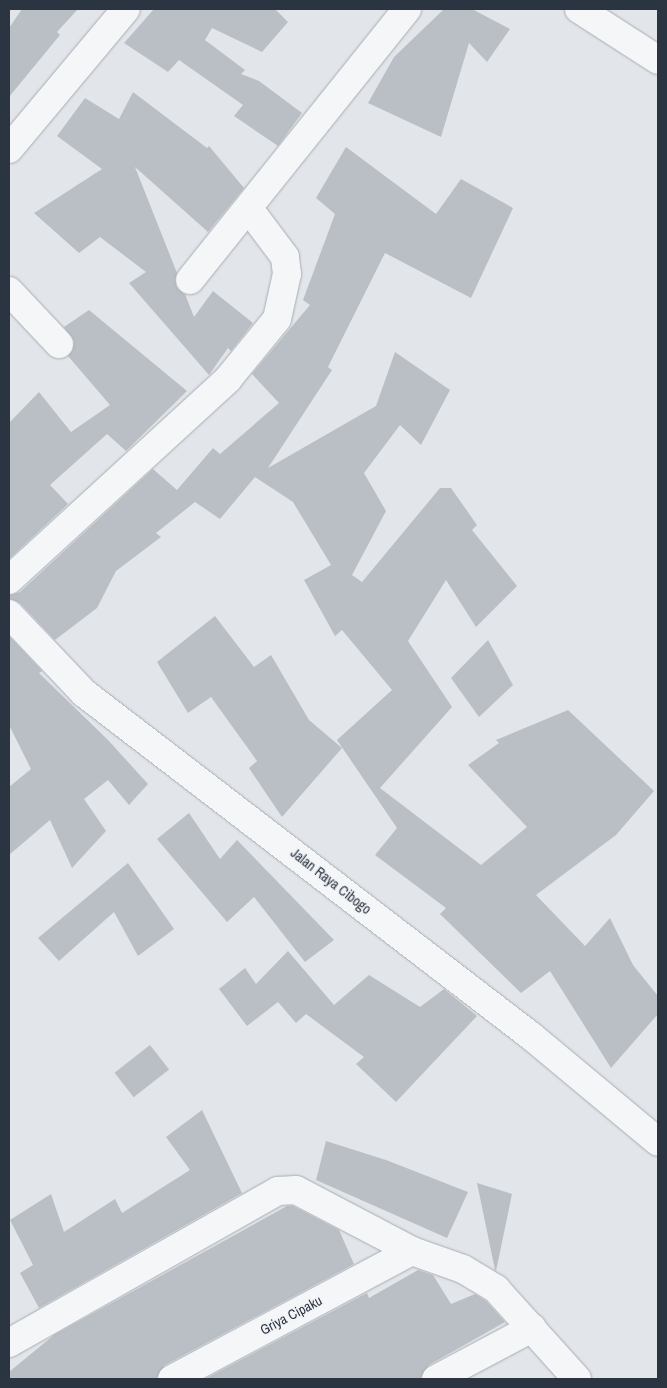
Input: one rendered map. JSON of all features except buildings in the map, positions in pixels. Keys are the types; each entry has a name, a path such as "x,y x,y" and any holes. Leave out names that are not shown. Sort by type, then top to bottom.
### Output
{"street":[{"path":"9,149 126,9"},
{"path":"190,280 407,9"},
{"path":"579,9 658,60"},
{"path":"9,580 228,379 277,319 287,274 285,258 249,208"},
{"path":"9,291 59,344"},
{"name":"Jalan Raya Cibogo","path":"9,614 84,693 532,1036 658,1142"},
{"path":"9,1342 278,1191 296,1190 412,1251 463,1270 496,1289 577,1379"},
{"name":"Griya Cipaku","path":"172,1379 412,1251"},
{"path":"436,1379 532,1328"}]}
